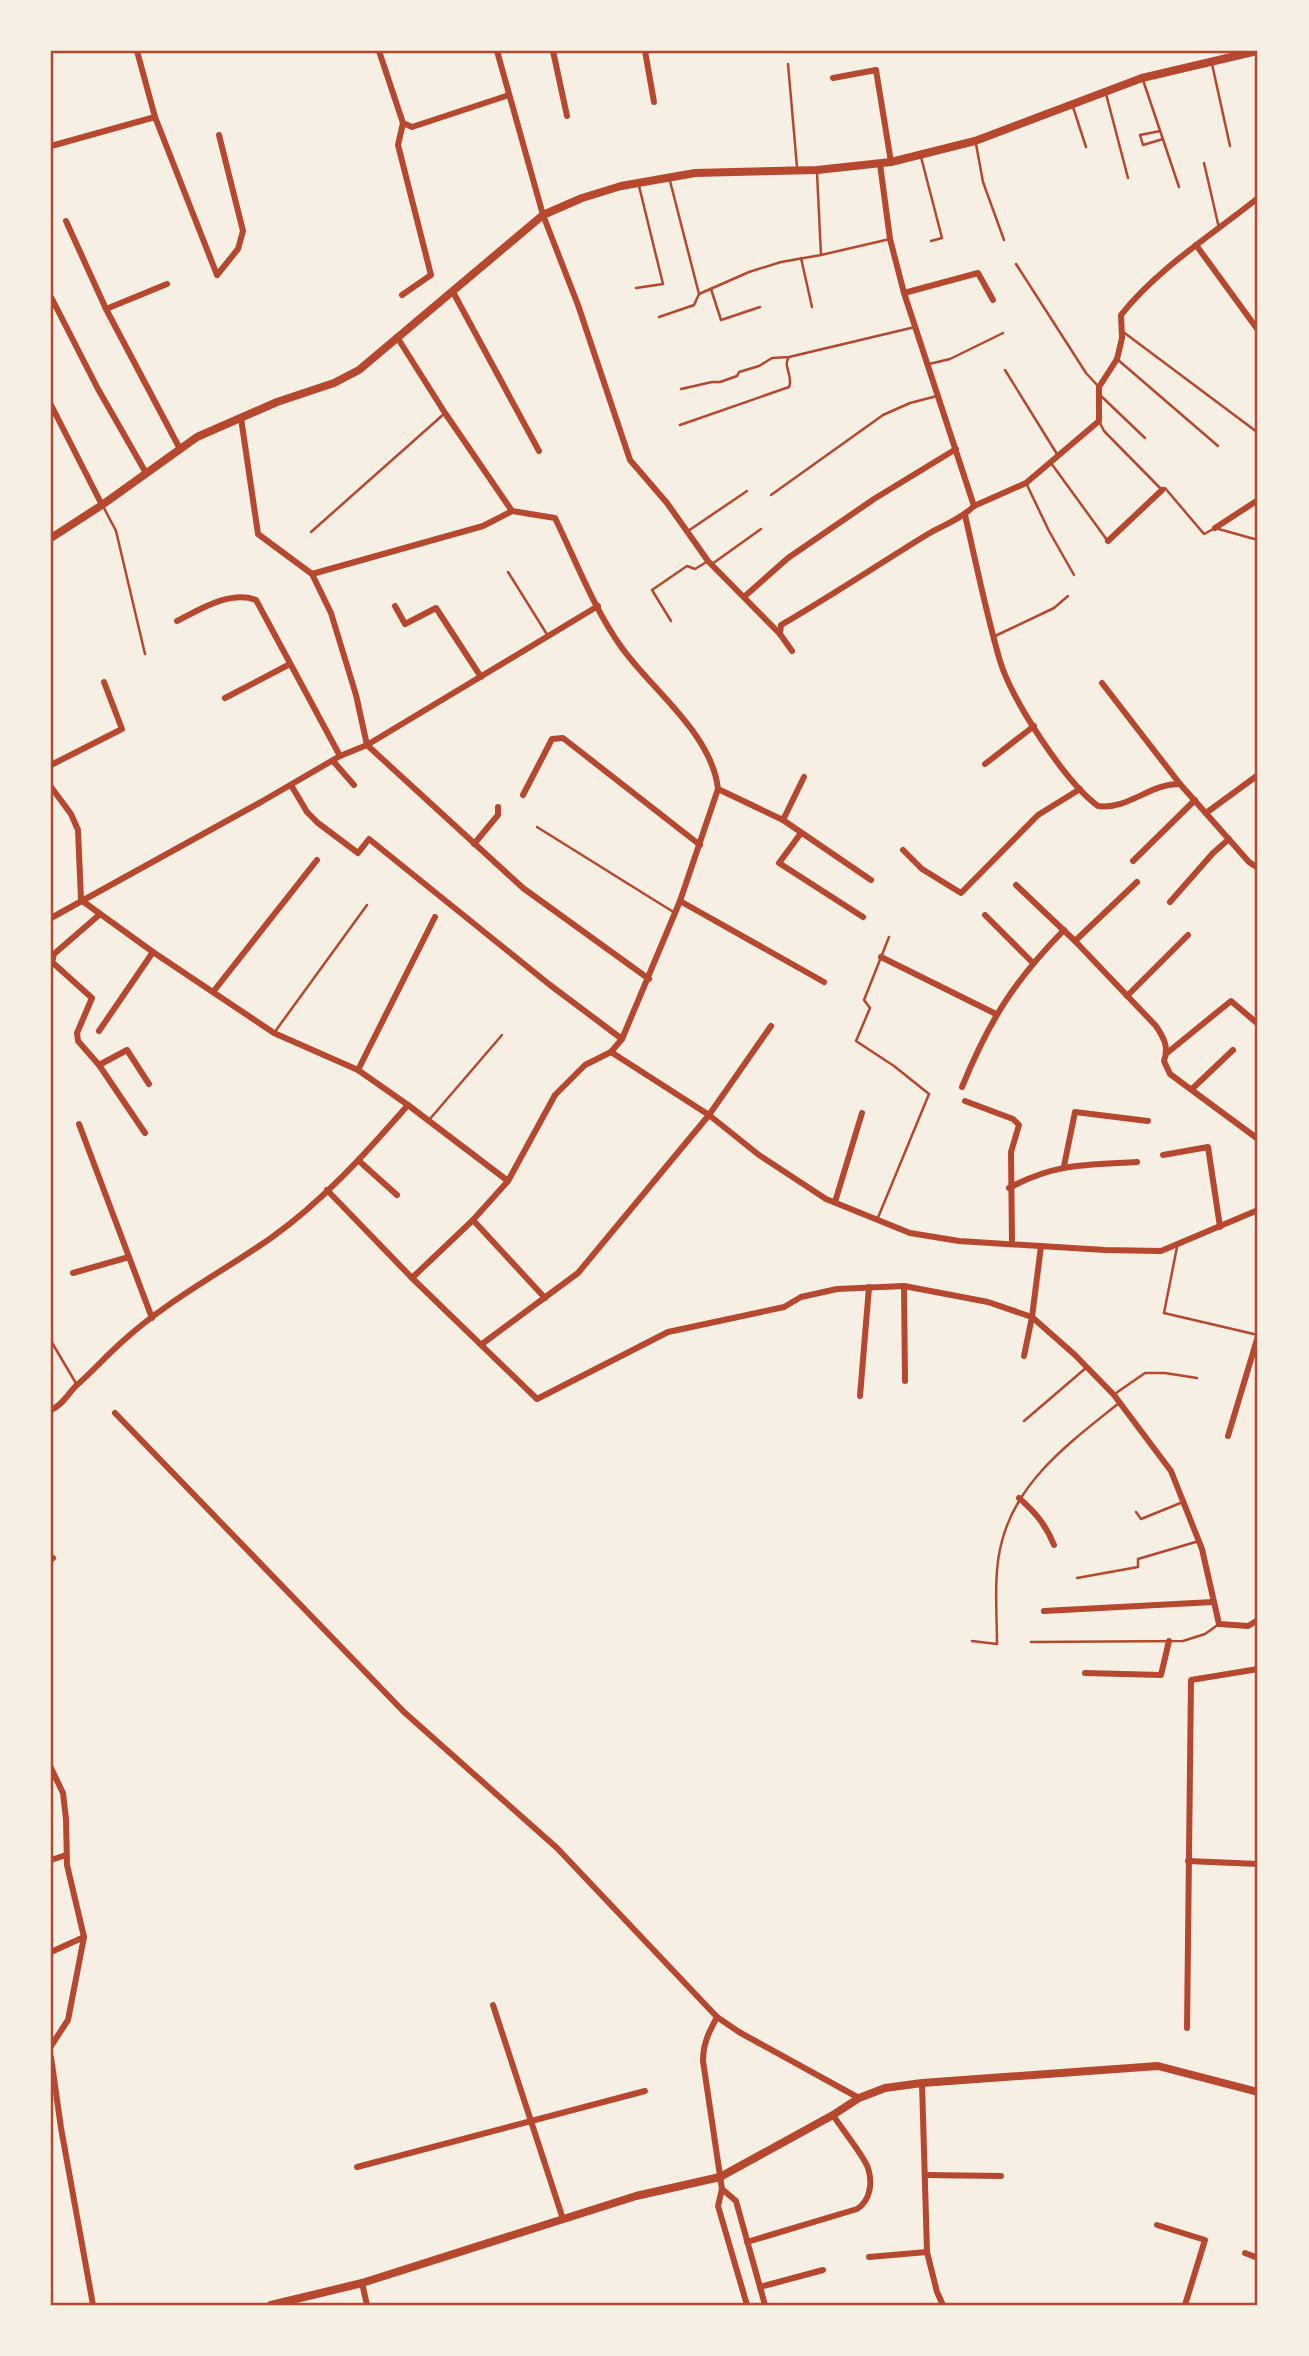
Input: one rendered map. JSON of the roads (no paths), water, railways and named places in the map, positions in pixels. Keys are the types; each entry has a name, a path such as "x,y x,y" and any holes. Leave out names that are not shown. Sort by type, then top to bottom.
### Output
{"street":[{"path":"137,51 155,117 217,275 238,249 243,231 219,135"},
{"path":"379,51 403,124 397,145 431,275 402,295"},
{"path":"497,51 543,215 578,305 630,460 667,502 710,563 780,634 792,651"},
{"path":"553,51 567,116"},
{"path":"645,51 654,102"},
{"path":"51,538 197,437 277,402 334,383 359,370 543,215 582,198 621,186 695,173 817,170 891,162 975,141 1142,78 1236,53 1257,51"},
{"path":"833,78 876,70 891,162"},
{"path":"403,124 412,127 509,95"},
{"path":"51,146 155,117"},
{"path":"880,163 890,239 904,293 974,506"},
{"path":"780,634 781,625 930,533 965,515 974,506 1026,483 1099,421 1099,391 1117,359 1122,331 1121,315 1132,301 1196,245 1258,198"},
{"path":"66,221 106,309 180,449"},
{"path":"1196,245 1258,330"},
{"path":"904,293 978,273 993,300"},
{"path":"106,309 167,284"},
{"path":"453,292 539,451"},
{"path":"51,297 98,389 146,473"},
{"path":"397,337 445,414 512,510"},
{"path":"51,405 102,505"},
{"path":"241,418 258,534 312,574 331,614 356,695 367,745 523,888 649,979"},
{"path":"744,597 788,558 874,499 956,449"},
{"path":"1108,541 1162,490"},
{"path":"1215,528 1258,500"},
{"path":"312,574 483,526 512,510 555,518 622,648 669,703 707,754 716,771 718,789 680,901 622,1039 611,1052 585,1065 555,1095 508,1181 473,1220 412,1278"},
{"path":"965,515 1001,663 1034,726 1060,766 1098,806 1116,806 1168,783 1180,784"},
{"path":"177,621 211,603 247,597 256,600 340,757"},
{"path":"395,606 405,624 436,608 481,677"},
{"path":"51,918 340,757 367,745 598,606"},
{"path":"225,698 290,664"},
{"path":"51,765 122,729 104,682"},
{"path":"1102,683 1180,784 1258,868"},
{"path":"985,764 1034,726"},
{"path":"523,796 552,739 563,738 699,845"},
{"path":"333,761 354,785"},
{"path":"1206,813 1258,775"},
{"path":"783,820 804,777"},
{"path":"291,785 307,812 318,823 358,853 369,839 550,985 622,1039"},
{"path":"51,787 71,814 78,830 81,900 99,915 274,1033 358,1070 508,1181"},
{"path":"718,789 783,820 870,880"},
{"path":"903,850 922,869 961,893 1038,815 1080,789"},
{"path":"1133,861 1195,800"},
{"path":"474,844 498,815 498,807"},
{"path":"800,833 779,863 863,917"},
{"path":"1170,902 1213,853 1229,839"},
{"path":"214,992 317,860"},
{"path":"1075,942 1137,882"},
{"path":"1016,885 1156,1026 1165,1038 1167,1053 1164,1061 1170,1074 1258,1139"},
{"path":"680,901 824,982"},
{"path":"99,915 51,958 55,966 92,998 77,1033 78,1041 99,1065 145,1133"},
{"path":"985,915 1032,962"},
{"path":"358,1070 435,918"},
{"path":"962,1087 981,1039 996,1014 1032,962 1063,930"},
{"path":"1127,996 1188,935"},
{"path":"99,1031 153,952"},
{"path":"881,957 996,1014"},
{"path":"1167,1053 1231,1001 1258,1024"},
{"path":"482,1345 578,1273 709,1115 771,1026"},
{"path":"99,1065 127,1050 149,1084"},
{"path":"1192,1089 1233,1050"},
{"path":"611,1052 709,1115 759,1155 835,1202 910,1233 959,1241 1161,1251 1258,1210"},
{"path":"965,1101 1013,1119 1019,1125 1011,1152 1009,1188 1012,1244"},
{"path":"51,1410 58,1407 123,1340 301,1216 359,1161 408,1105"},
{"path":"1063,1166 1075,1112 1148,1121"},
{"path":"835,1202 862,1113"},
{"path":"79,1124 152,1318"},
{"path":"1163,1155 1208,1147 1220,1227"},
{"path":"359,1161 397,1195"},
{"path":"1009,1188 1030,1177 1063,1166 1137,1162"},
{"path":"327,1190 412,1278 537,1399 668,1332 784,1307 801,1297 837,1289 904,1286 988,1302 1032,1317 1114,1395 1171,1471 1199,1541 1219,1625 1248,1626 1258,1620"},
{"path":"473,1220 545,1298"},
{"path":"1024,1356 1041,1246"},
{"path":"73,1273 129,1257"},
{"path":"904,1286 905,1381"},
{"path":"860,1395 869,1287"},
{"path":"1228,1436 1258,1335"},
{"path":"115,1413 404,1712 557,1848 718,2017 739,2032 859,2098"},
{"path":"1019,1498 1035,1511 1054,1545"},
{"path":"1044,1611 1213,1602"},
{"path":"1085,1673 1161,1675 1169,1641"},
{"path":"1187,2028 1191,1680 1258,1669"},
{"path":"51,1768 63,1793 66,1855 83,1937 68,2020 51,2046"},
{"path":"51,1860 66,1855"},
{"path":"1188,1861 1258,1864"},
{"path":"51,1952 83,1937"},
{"path":"493,2005 563,2219"},
{"path":"718,2017 706,2036 703,2061 722,2189 718,2206 747,2305"},
{"path":"51,2057 61,2129 93,2305"},
{"path":"271,2305 362,2283 636,2196 720,2177 859,2098 885,2088 1158,2066 1258,2092"},
{"path":"922,2083 927,2252 943,2305"},
{"path":"357,2167 645,2091"},
{"path":"747,2242 857,2209 865,2203 869,2195 868,2168 833,2115"},
{"path":"925,2175 1001,2176"},
{"path":"722,2189 736,2201 765,2305"},
{"path":"1157,2225 1205,2240 1185,2305"},
{"path":"869,2257 927,2252"},
{"path":"1245,2253 1258,2258"},
{"path":"760,2287 823,2270"},
{"path":"362,2283 367,2305"}],"lane":[{"path":"1211,61 1230,146"},
{"path":"788,64 798,170"},
{"path":"1142,78 1180,187"},
{"path":"1105,91 1128,178"},
{"path":"1072,104 1086,147"},
{"path":"1160,131 1140,135 1143,145 1163,139"},
{"path":"975,141 983,182 1004,240"},
{"path":"921,155 942,238 931,241"},
{"path":"1203,163 1219,229"},
{"path":"817,170 821,255"},
{"path":"659,317 694,306 699,294 669,177"},
{"path":"636,288 663,284 638,183"},
{"path":"699,294 749,272 890,239"},
{"path":"801,258 812,307"},
{"path":"1016,264 1099,391 1146,438"},
{"path":"711,289 721,320 760,307"},
{"path":"681,389 712,382 720,383 772,358 789,357 915,327"},
{"path":"1122,331 1257,432"},
{"path":"927,365 950,359 1003,333"},
{"path":"680,425 789,387 791,383 786,363 789,357"},
{"path":"1117,359 1217,446"},
{"path":"1005,370 1059,457"},
{"path":"771,495 883,415 910,403 937,396"},
{"path":"310,531 445,414"},
{"path":"1099,421 1104,431 1162,490 1165,488 1204,534 1215,528 1258,540"},
{"path":"1051,463 1108,541"},
{"path":"1026,483 1074,575"},
{"path":"688,531 747,491"},
{"path":"102,505 116,531 145,654"},
{"path":"671,621 652,590 687,566 695,569 710,563 761,529"},
{"path":"508,572 548,636"},
{"path":"995,636 1055,608 1068,596"},
{"path":"537,827 562,840 675,913"},
{"path":"274,1033 367,905"},
{"path":"877,1220 929,1094 856,1041 870,1008 864,1000 889,937"},
{"path":"429,1121 502,1035"},
{"path":"1178,1244 1164,1313 1258,1335"},
{"path":"51,1341 77,1385"},
{"path":"1024,1421 1087,1367"},
{"path":"1114,1395 1145,1373 1197,1378"},
{"path":"972,1641 997,1644 1001,1543 1011,1511 1019,1498 1039,1473 1076,1437 1119,1403"},
{"path":"1136,1512 1141,1519 1183,1502"},
{"path":"1077,1578 1138,1567 1138,1559 1199,1541"},
{"path":"1031,1642 1183,1641 1205,1634 1219,1625"}]}
